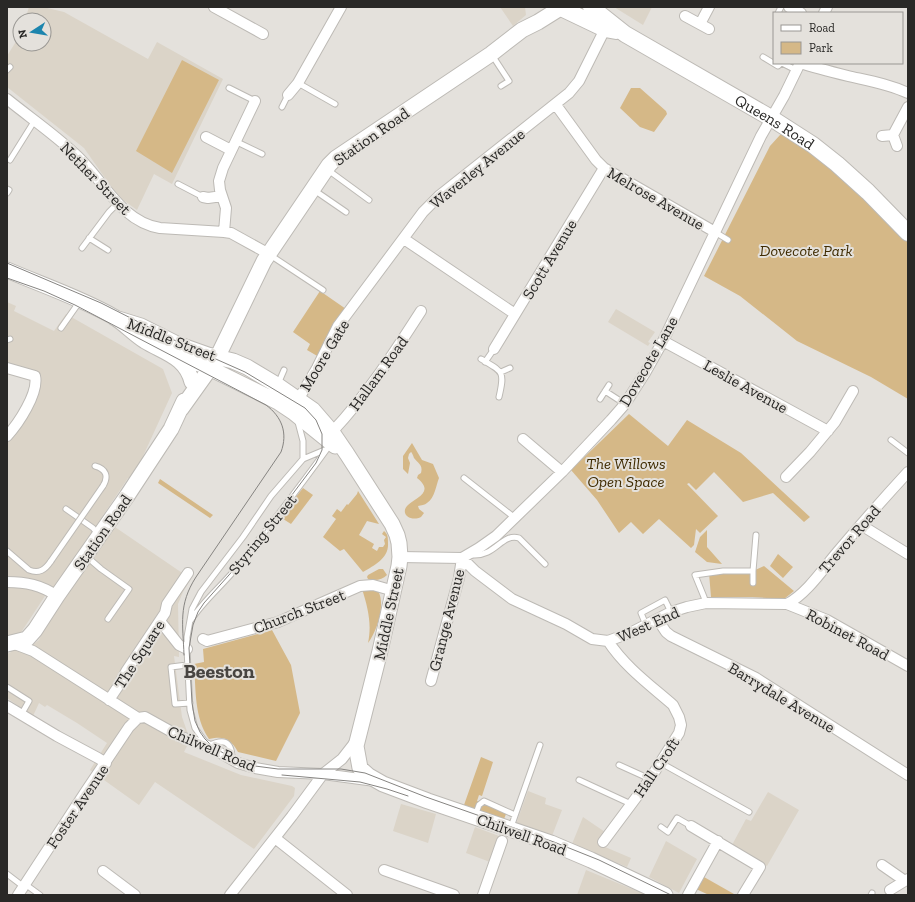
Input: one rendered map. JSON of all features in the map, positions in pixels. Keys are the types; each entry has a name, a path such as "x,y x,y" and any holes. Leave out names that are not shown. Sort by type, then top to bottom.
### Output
{"main road":[{"name":"Station Road","path":"522,30 544,7"},
{"name":"Station Road","path":"9,642 27,640 31,636 57,596 128,496 171,429 235,320 269,254 326,168 336,158 491,54 522,30 561,7"},
{"name":"Queens Road","path":"561,7 606,29 625,34"},
{"name":"Queens Road","path":"591,7 625,34 771,118 813,145 868,192 908,233"},
{"name":"Middle Street","path":"7,270 80,301 115,318 141,326 210,361 278,402 295,406 318,415 320,421 332,436 330,441"},
{"name":"Middle Street","path":"115,318 144,341 172,355 186,368 192,382"},
{"name":"Middle Street","path":"172,355 210,361 233,361 247,367 277,386 354,465 395,530 399,543 400,557 394,591 356,746 360,768 363,771"},
{"name":"Station Road","path":"181,410 192,382 210,361"},
{"name":"Chilwell Road","path":"363,771 376,781 573,852 656,893"}],"street":[{"path":"214,7 229,11 263,34"},
{"path":"288,95 298,83 340,7"},
{"path":"685,16 704,26 709,7"},
{"path":"789,7 799,12"},
{"name":"Waverley Avenue","path":"351,311 431,203 556,105 575,88 606,29"},
{"path":"799,65 894,86 908,93"},
{"name":"Dovecote Lane","path":"466,556 496,536 516,518 562,472 625,404 663,341 761,136 784,96 799,65"},
{"name":"Nether Street","path":"7,99 75,153 86,164 127,214 152,227 170,230 224,232 237,236 269,254"},
{"path":"224,232 226,208 219,186 219,181 233,145 255,101"},
{"name":"Melrose Avenue","path":"556,105 596,160 604,168 715,232"},
{"path":"897,146 893,135 908,107"},
{"path":"882,136 893,135"},
{"path":"206,137 233,145"},
{"name":"Scott Avenue","path":"494,349 604,168"},
{"path":"203,197 208,198 222,196"},
{"path":"404,239 515,314"},
{"name":"Moore Gate","path":"295,406 317,368 334,333 351,311"},
{"name":"Hallam Road","path":"330,441 383,370 421,311"},
{"name":"Leslie Avenue","path":"663,341 828,430"},
{"path":"7,368 35,376 36,383 23,414 7,436"},
{"path":"786,476 828,430 842,412 853,391"},
{"path":"523,439 562,472"},
{"name":"Trevor Road","path":"787,604 794,601 812,583 908,472"},
{"path":"861,525 908,554"},
{"path":"400,557 466,556"},
{"name":"West End","path":"466,556 475,571 512,599 566,624 592,639 608,642 658,620 671,612 687,607 706,603 787,604"},
{"name":"Grange Avenue","path":"431,681 466,556"},
{"name":"The Square","path":"9,642 33,651 109,700 165,613 167,604 188,573"},
{"path":"7,582 31,584 41,587 57,596"},
{"name":"Church Street","path":"203,639 207,641 278,622 360,586 373,585 394,591"},
{"name":"Robinet Road","path":"787,604 827,620 908,666"},
{"name":"Barrydale Avenue","path":"658,620 666,632 671,636 756,678 908,775"},
{"path":"160,621 179,645 187,649"},
{"name":"Hall Croft","path":"604,842 661,763 679,733 681,725 677,711 673,705 617,655 608,642"},
{"name":"Chilwell Road","path":"109,700 138,718 145,717 181,737 208,746 232,760 246,766 264,770 323,774 376,781"},
{"path":"7,706 106,763"},
{"name":"Foster Avenue","path":"23,890 86,791 129,727 138,718"},
{"path":"230,895 323,774 342,759 358,739"},
{"name":"Chilwell Road","path":"323,774 343,771 363,771"},
{"path":"692,826 760,867 743,895"},
{"path":"275,838 347,895"},
{"path":"483,895 502,841"},
{"path":"690,891 718,841"},
{"path":"882,865 906,880 890,890"},
{"path":"384,870 454,895"},
{"path":"103,871 135,895"}],"lane":[{"path":"491,54 509,81 501,86"},
{"path":"763,57 773,63"},
{"path":"298,83 335,104"},
{"path":"229,88 255,101"},
{"path":"282,107 288,95"},
{"path":"10,160 35,120"},
{"path":"233,145 262,154"},
{"path":"326,168 370,200"},
{"path":"178,184 203,197"},
{"path":"7,189 9,190 7,193"},
{"path":"312,190 346,212"},
{"path":"82,248 109,212 118,204"},
{"path":"715,232 728,240"},
{"path":"89,238 108,250"},
{"name":"Nether Street","path":"269,254 323,290"},
{"path":"61,328 80,301"},
{"path":"494,349 483,361 501,372 503,378 499,396"},
{"path":"501,372 510,368"},
{"path":"277,386 284,370"},
{"path":"600,399 609,385"},
{"path":"605,391 625,404"},
{"path":"295,406 302,431 303,459"},
{"path":"891,440 908,453"},
{"path":"208,746 195,728 190,703 187,637 192,609 201,592 243,537 271,496 303,459 330,441"},
{"name":"Styring Street","path":"190,622 200,607 237,568 291,499 330,441"},
{"path":"7,551 29,570 39,572 43,570 51,561 106,480 104,470 95,466"},
{"path":"464,478 516,518"},
{"path":"66,509 93,528 99,536"},
{"path":"466,556 484,554 495,549 510,537 514,536 519,538 545,564"},
{"path":"753,583 756,536"},
{"path":"85,556 129,589 108,619"},
{"path":"706,603 695,575 722,571 753,571"},
{"path":"646,625 641,614 665,600 671,612"},
{"path":"188,664 171,667 175,704 190,703"},
{"path":"7,687 29,701 21,715"},
{"path":"510,829 540,745"},
{"path":"661,763 748,812"},
{"path":"619,765 650,779"},
{"path":"578,780 631,804"},
{"path":"475,817 479,805 484,801 515,814"},
{"path":"661,827 668,832 677,818 692,826"},
{"path":"7,874 23,890 40,895"}],"shaded area":[{"path":"29,7 43,7 64,12 148,59 157,42 223,79 172,184 154,174 137,210 123,200 112,188 84,148 7,87 7,56 12,48 12,52 52,52 52,12 27,12"},
{"path":"500,7 525,7 526,15 513,26"},
{"path":"614,7 652,7 643,25"},
{"path":"7,302 16,306 14,311 54,331 66,314 163,369 172,393 138,467 130,478 128,478 92,532 94,534 50,597 45,596 20,634 7,636 7,441 37,384 7,366"},
{"path":"616,309 655,332 648,342 650,343 648,346 608,322"},
{"path":"112,525 191,579 178,604 179,657 174,656 182,717 190,740 184,752 241,775 292,786 295,788 294,796 254,849 155,782 139,805 90,770 107,743 47,705 45,707 39,703 33,716 7,698 7,654 11,652 11,650 30,647 39,640 46,625"},
{"path":"528,791 546,798 545,804 562,810 552,836 516,824"},
{"path":"768,792 799,810 767,866 732,845 746,819 751,821"},
{"path":"401,804 436,814 428,843 393,831"},
{"path":"583,817 605,832 598,844 631,858 627,867 572,844"},
{"path":"475,827 499,836 490,862 466,853"},
{"path":"666,841 697,859 679,893 649,877"},
{"path":"586,870 637,891 646,895 577,895"}],"green space":[{"path":"182,60 219,80 172,173 136,151"},
{"path":"631,88 640,88 666,111 667,114 654,132 640,127 620,108"},
{"name":"Dovecote Park","path":"780,135 789,135 842,176 877,208 908,241 908,399 871,377 797,341 740,296 704,276 770,146"},
{"path":"320,291 346,309 319,357 307,350 310,344 293,332"},
{"name":"The Willows Open Space","path":"629,414 668,446 687,420 741,453 810,517 804,522 773,493 743,502 714,472 696,490 689,483 687,484 718,516 700,533 696,529 694,545 691,548 659,519 643,534 631,522 619,533 597,500 571,470"},
{"path":"412,443 422,460 433,464 439,478 430,501 426,504 418,506 424,513 421,517 414,519 410,518 406,514 405,509 410,503 422,495 424,488 422,483 417,478 421,473 421,466 411,452 408,458 410,463 408,474 403,469 403,456"},
{"path":"160,479 213,515 210,518 158,483"},
{"path":"303,488 313,495 291,524 280,517"},
{"path":"358,491 379,524 367,521 359,535 374,544 372,548 377,551 379,547 383,547 385,544 384,540 386,537 382,534 384,531 388,539 388,548 384,557 363,572 344,549 340,551 323,537 336,519 332,516 337,509 341,512"},
{"path":"707,530 707,547 722,564 707,562 695,552 700,537"},
{"path":"778,554 793,567 783,578 770,566"},
{"path":"764,566 794,591 784,599 711,597 709,573 753,571"},
{"path":"379,569 383,569 387,575 378,580 368,579 368,575"},
{"path":"366,588 378,591 381,603 381,610 377,625 368,643 370,629 369,616 362,589"},
{"path":"272,630 291,665 300,713 276,761 238,752 229,741 223,738 209,739 204,731 198,712 194,664 204,662 203,649"},
{"path":"481,757 493,762 482,796 479,795 477,801 499,809 506,814 504,819 464,805"},
{"path":"704,877 734,895 709,895 696,889"}],"tram line":[{"path":"7,263 101,303 182,344 245,372 305,408 316,420 322,434 322,450 316,463 245,557 204,603 198,612 193,625 189,648 192,703 195,721 200,732 213,747 225,754 255,766 278,769 341,769 365,773 426,797 554,842 599,860 671,895"},
{"path":"7,278 44,291 75,305 266,405 280,420 284,432 281,452 190,587 186,597 183,615 184,655"},
{"path":"282,775 360,782 408,796"}],"district":[{"name":"Beeston","path":"219,671"}]}
